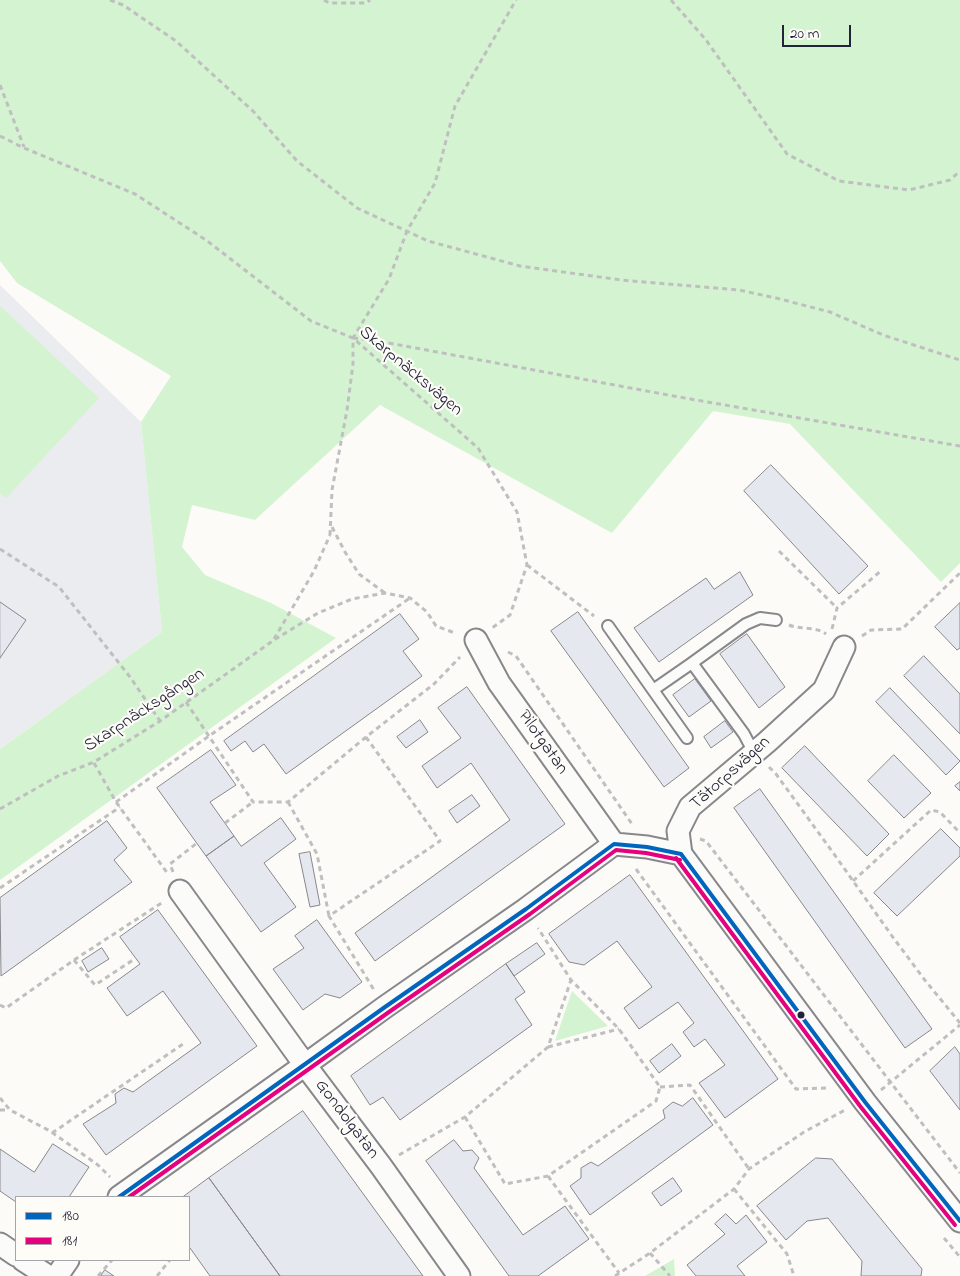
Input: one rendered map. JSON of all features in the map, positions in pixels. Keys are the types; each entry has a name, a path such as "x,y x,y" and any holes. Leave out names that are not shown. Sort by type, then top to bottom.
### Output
{"street":[{"name":"Pilotgatan","path":"476,640 499,683 614,844"},
{"name":"Tätorpsvägen","path":"678,831 690,807 824,690 844,647"},
{"path":"678,831 681,854 866,1102 960,1221"},
{"path":"122,1195 526,909 614,844 647,847 681,854"},
{"name":"Gondolgatan","path":"180,891 459,1276"},
{"path":"0,1244 15,1254"},
{"path":"25,1261 48,1276"},
{"path":"57,1276 67,1261"}],"lane":[{"path":"653,690 746,624 760,618 776,620"},
{"path":"608,626 687,738"},
{"path":"692,663 744,734 754,753"}],"path":[{"path":"110,0 123,5 176,41 254,112 297,161 357,208 428,241 520,266 621,280 739,290 776,298 830,312 883,335 960,360"},
{"path":"324,0 329,3 366,2 370,0"},
{"path":"274,640 314,571 332,528 332,490 347,410 353,364 352,338 389,280 407,231 435,184 455,106 516,0"},
{"path":"671,0 706,40 787,154 839,181 909,190 950,180 960,171"},
{"path":"0,85 24,148"},
{"name":"Skarpnäcksvägen","path":"0,136 24,148 135,194 206,240 310,321 352,338 478,448 517,512 528,565"},
{"path":"352,338 960,446"},
{"path":"332,528 359,574 385,593 410,598 427,612 436,626 516,656 630,820 639,822"},
{"path":"0,549 59,588 130,677 160,720"},
{"path":"779,551 837,608"},
{"path":"225,824 253,802 288,802 366,737 434,684 476,640 510,615 528,565 608,626"},
{"path":"776,620 796,628 821,630 830,637 837,608 882,570"},
{"path":"844,647 870,630 902,629 960,573"},
{"name":"Skarpnäcksgången","path":"0,809 58,776 94,762 160,720 274,640 318,613 352,599 385,593"},
{"path":"116,802 410,598"},
{"path":"186,702 253,802"},
{"path":"330,916 440,841 366,737"},
{"path":"615,1276 650,1253 734,1189 749,1169 804,1132 842,1111 866,1102 960,1024 918,972 776,774 754,753"},
{"path":"94,762 116,802 180,891"},
{"path":"288,802 317,854 330,916 385,1007"},
{"path":"0,888 120,807"},
{"path":"853,881 931,810 940,812 960,832"},
{"path":"678,831 706,842 960,1173"},
{"path":"180,891 170,864 197,843"},
{"path":"614,844 630,861 796,1089 830,1088"},
{"path":"0,1011 180,891"},
{"path":"526,909 571,980 619,1029 660,1087"},
{"path":"74,960 95,985 133,960"},
{"path":"548,1047 571,980"},
{"path":"0,1006 6,1008"},
{"path":"381,1166 465,1117 548,1047 619,1029"},
{"path":"52,1133 186,1042"},
{"path":"660,1087 690,1085 749,1169"},
{"path":"465,1117 505,1184 548,1176 656,1101 660,1087"},
{"path":"0,1098 10,1110 52,1133 98,1165 122,1195"},
{"path":"0,1110 10,1110"},
{"path":"548,1176 618,1273"},
{"path":"734,1189 787,1254 794,1276"},
{"path":"650,1253 670,1276"},
{"path":"98,1276 111,1261"},
{"path":"157,1276 170,1261"}],"shaded area":[{"path":"0,285 141,422 162,632 0,749"}],"green space":[{"path":"0,0 960,0 960,563 941,582 790,424 713,411 612,533 380,405 255,520 192,505 182,547 205,575 271,603 336,638 0,880 0,749 162,632 141,422 171,376 17,283 0,261"},
{"path":"0,306 99,398 6,498 0,493"},
{"path":"572,991 608,1026 555,1041"},
{"path":"674,1259 675,1276 645,1276"}],"building":[{"path":"771,465 868,566 839,594 744,491"},
{"path":"740,572 753,595 659,662 634,628 706,578 714,589"},
{"path":"0,602 26,620 0,658"},
{"path":"960,603 960,648 957,650 935,627"},
{"path":"578,612 689,768 664,787 551,631"},
{"path":"400,614 419,639 403,651 422,676 286,774 264,744 253,752 245,741 231,751 224,741"},
{"path":"747,634 785,687 759,708 720,654"},
{"path":"924,656 960,694 960,734 904,676"},
{"path":"695,679 711,701 689,717 673,695"},
{"path":"467,687 565,824 375,961 355,933 510,820 471,763 437,788 422,766 461,738 438,708"},
{"path":"890,688 960,761 946,775 876,702"},
{"path":"420,720 428,732 406,748 397,737"},
{"path":"725,721 733,732 711,748 704,737"},
{"path":"805,746 889,834 867,856 782,768"},
{"path":"211,750 236,785 210,802 234,836 206,856 157,788"},
{"path":"894,755 931,793 904,818 868,781"},
{"path":"960,782 960,791 955,786"},
{"path":"760,789 932,1029 905,1048 734,808"},
{"path":"472,795 480,806 457,823 449,811"},
{"path":"281,818 296,839 264,863 296,907 261,932 206,856 234,836 241,846"},
{"path":"107,821 127,848 114,860 132,882 1,976 0,898"},
{"path":"941,829 960,848 960,856 897,916 874,893"},
{"path":"310,852 320,905 310,907 299,854"},
{"path":"630,875 778,1079 725,1118 699,1083 725,1065 705,1039 694,1047 683,1032 694,1023 678,1002 639,1029 624,1008 652,987 617,941 584,965 569,962 549,934"},
{"path":"158,910 257,1046 106,1155 83,1124 116,1103 115,1094 124,1088 133,1092 201,1043 163,991 127,1016 107,988 140,964 120,937"},
{"path":"317,920 362,982 340,998 325,994 303,1010 273,969 304,948 295,936"},
{"path":"537,943 545,954 514,976 506,964"},
{"path":"102,948 109,959 88,972 82,961"},
{"path":"506,964 525,992 515,999 532,1025 400,1120 383,1097 370,1105 351,1076"},
{"path":"672,1044 681,1056 659,1073 650,1061"},
{"path":"955,1047 960,1054 960,1110 930,1071"},
{"path":"693,1098 713,1125 590,1215 570,1186 581,1178 581,1168 591,1162 598,1166 665,1118 663,1110 673,1102 682,1106"},
{"path":"303,1111 423,1276 280,1276 209,1178"},
{"path":"454,1140 463,1151 472,1150 479,1158 474,1168 523,1235 565,1206 589,1239 538,1276 509,1276 426,1161"},
{"path":"53,1144 89,1167 70,1196 15,1196 15,1201 0,1191 0,1149 34,1172"},
{"path":"816,1158 832,1159 922,1269 921,1276 861,1276 862,1261 828,1218 807,1221 786,1240 757,1206"},
{"path":"209,1178 280,1276 210,1276 190,1248 190,1196 184,1196"},
{"path":"673,1178 682,1191 661,1206 652,1193"},
{"path":"726,1214 736,1224 746,1215 767,1242 737,1266 745,1276 696,1276 687,1265 725,1234 715,1224"},
{"path":"105,1270 114,1276 101,1276"}],"transit line":[{"name":"180","path":"120,1196 526,909 614,844 647,847 681,854"},
{"name":"181","path":"130,1196 530,914 616,850 646,853 680,860"},
{"name":"180","path":"681,854 865,1102 960,1221"},
{"name":"181","path":"676,858 860,1106 955,1225"}]}
